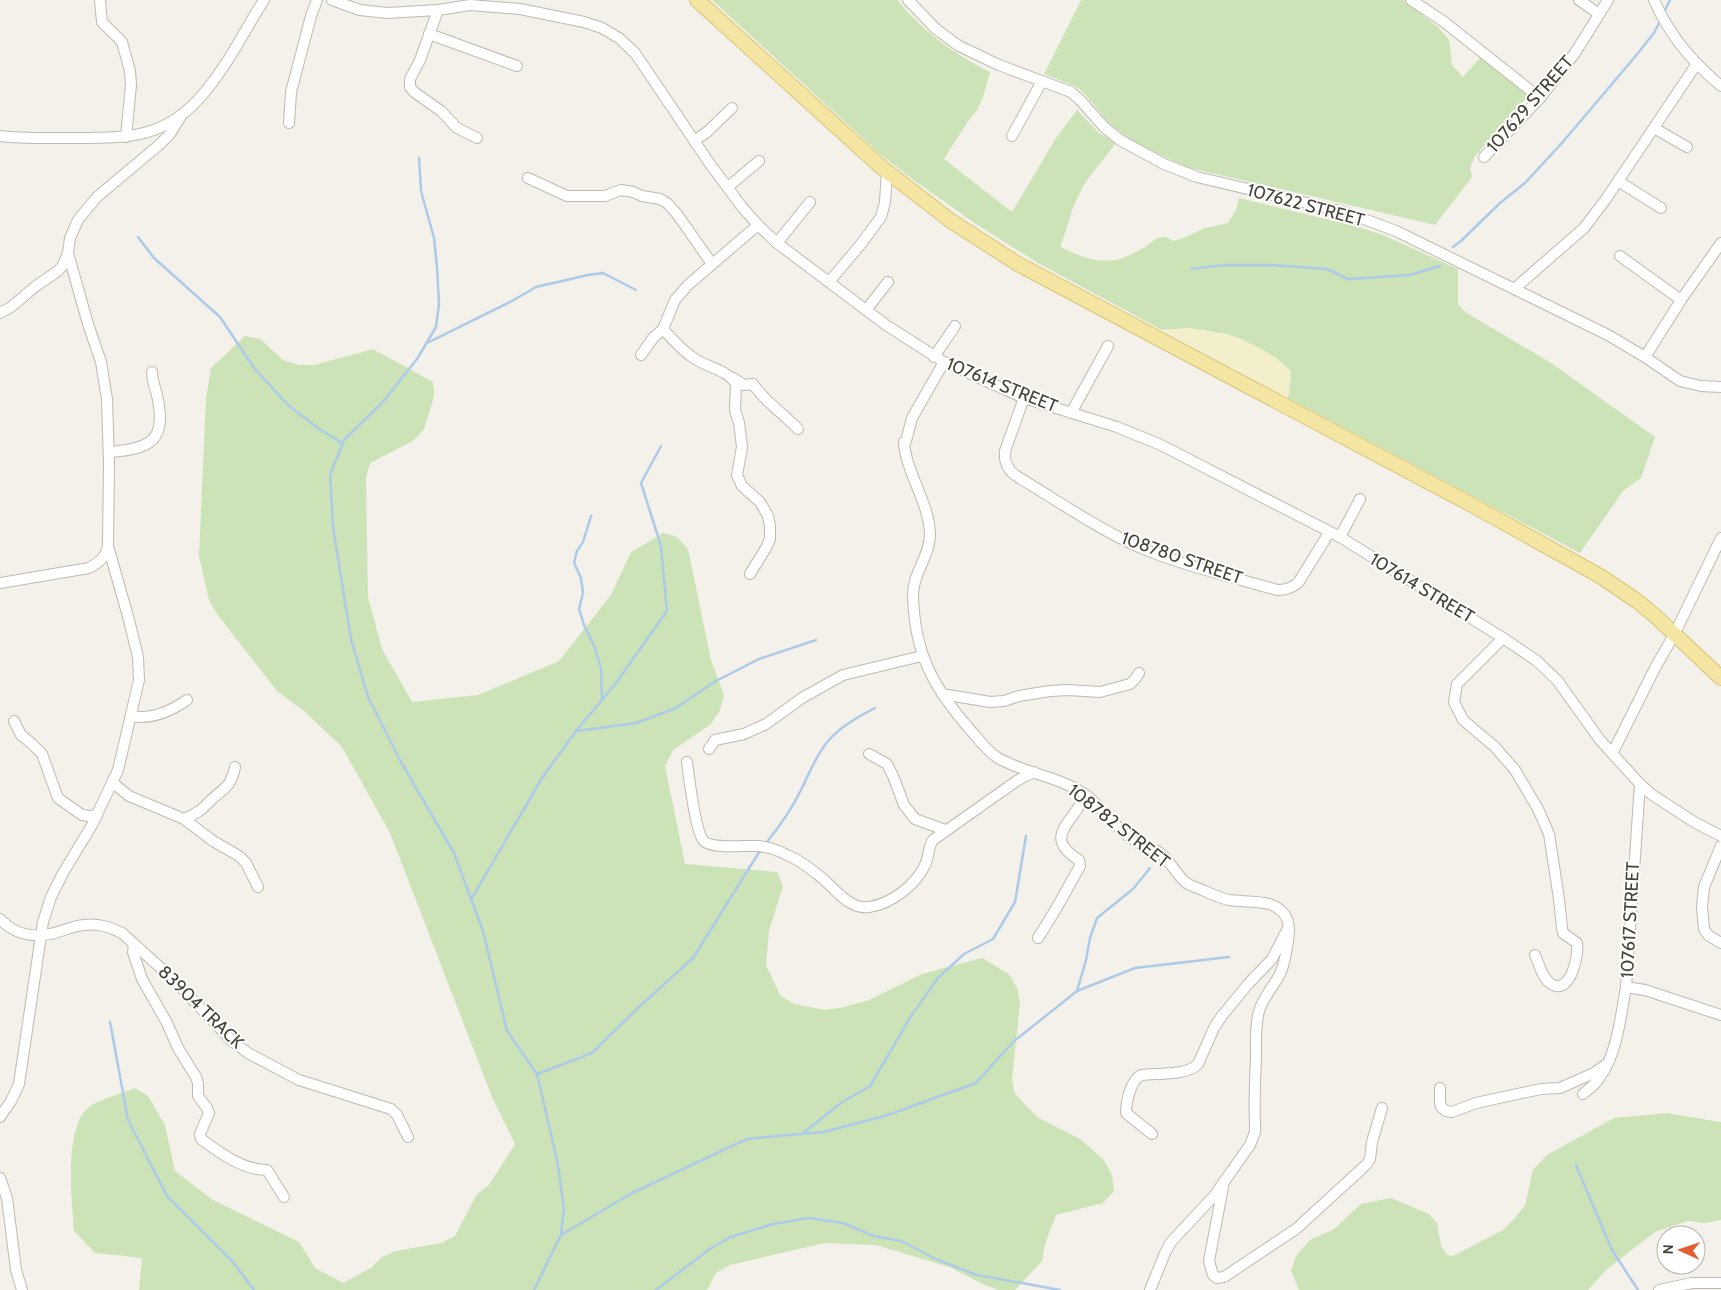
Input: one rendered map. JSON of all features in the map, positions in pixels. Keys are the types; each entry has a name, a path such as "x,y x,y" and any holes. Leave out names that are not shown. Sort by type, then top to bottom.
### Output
{"main road":[{"path":"697,0 887,171 952,221 1018,264 1456,496 1600,576 1637,601 1675,633 1721,678"}],"street":[{"path":"100,0 102,22 122,42 130,71 131,85 126,137"},
{"path":"0,136 56,138 126,137 158,129 181,116 203,95 264,0"},
{"path":"290,123 291,92 317,0"},
{"name":"107614 STREET","path":"332,0 360,10 377,13 438,10 470,3 521,5 584,22 602,28 620,38 641,61 694,140 758,225 777,243 886,325 944,362 1024,398 1117,427 1161,445 1340,538 1503,638 1537,661 1557,680 1600,740 1613,752 1640,784 1651,794 1694,822 1721,836"},
{"name":"107622 STREET","path":"908,0 936,29 960,46 999,65 1071,92 1082,101 1104,127 1120,140 1175,170 1196,177 1345,212 1396,231 1608,335 1686,384 1721,387"},
{"path":"1411,0 1443,21 1540,98"},
{"path":"1579,0 1600,14"},
{"name":"107629 STREET","path":"1484,158 1540,98 1575,53 1608,0"},
{"path":"1658,8 1676,40 1696,65 1721,86"},
{"path":"438,10 410,79 410,87 414,92 442,110 457,128 477,138"},
{"path":"429,34 517,66"},
{"path":"1514,289 1584,228 1696,65"},
{"path":"1012,136 1042,81"},
{"path":"694,140 707,132 732,108"},
{"path":"0,313 11,307 63,266 68,253 70,238 84,210 96,196 159,145 170,134 181,116"},
{"path":"1654,128 1687,147"},
{"path":"728,187 758,161"},
{"path":"829,282 881,217 885,202 887,171"},
{"path":"528,178 567,196 604,196 621,190 660,199 667,203 677,214 712,264"},
{"path":"1618,181 1661,208"},
{"path":"777,243 810,202"},
{"path":"641,355 653,338 663,329 669,311 678,295 758,225"},
{"path":"1645,357 1681,300 1718,253 1721,243"},
{"path":"0,583 89,568 104,557 107,551 109,452 107,399 101,362 68,253"},
{"path":"1620,256 1681,300"},
{"path":"866,310 888,282"},
{"name":"107614 STREET","path":"934,357 955,326"},
{"path":"663,329 677,345 695,359 744,385 752,384 768,403 785,416 798,430"},
{"name":"107614 STREET","path":"1071,413 1108,346"},
{"name":"108782 STREET","path":"944,362 912,418 904,442 904,451 920,495 930,533 927,549 914,580 913,593 917,635 922,656 942,694 988,750 997,758 1022,769 1058,780 1085,795 1134,841 1159,852 1169,861 1185,882 1228,900 1269,903 1280,909 1287,918 1288,927"},
{"path":"109,452 136,448 154,439 157,435 161,416 152,372"},
{"path":"731,377 736,387 735,410 740,423 742,447 737,475 742,486 760,502 768,516 770,526 770,539 750,574"},
{"name":"108780 STREET","path":"1024,398 1005,452 1005,461 1011,472 1120,538 1199,567 1277,590 1284,590 1293,587 1298,582 1329,533"},
{"path":"1340,538 1360,499"},
{"path":"1613,752 1655,668 1675,633 1721,538"},
{"path":"1,1116 11,1101 18,1084 35,981 40,935 51,897 97,815 118,770 139,680 138,657 108,546"},
{"path":"1503,638 1457,684 1454,702 1463,720 1516,770 1538,809 1549,834 1563,933 1577,944 1577,956 1570,977 1562,984 1556,986 1544,976 1535,955"},
{"path":"709,749 715,740 744,734 766,724 802,698 843,675 922,656"},
{"path":"942,694 990,702 1004,701 1050,690 1100,692 1130,684 1139,673"},
{"path":"131,716 148,717 170,710 186,700"},
{"path":"14,721 21,736 42,754 58,798 82,815 97,815"},
{"path":"870,754 887,764 904,805 915,820 945,830"},
{"path":"687,762 696,819 700,836 704,842 712,845 745,845 775,849 792,857 848,901 859,907 870,907 883,903 909,888 925,865 932,841 1018,780 1034,772"},
{"path":"184,819 202,810 227,787 231,781 234,767"},
{"path":"112,782 130,796 184,819 243,859 258,887"},
{"name":"107617 STREET","path":"1640,784 1626,987 1645,990 1721,1015"},
{"path":"1038,938 1080,866 1079,860 1065,848 1062,834 1067,821 1083,802 1085,795"},
{"path":"1721,846 1704,887 1702,907 1704,929 1708,935 1721,943"},
{"path":"0,919 8,927 19,933 40,935"},
{"name":"83904 TRACK","path":"40,935 83,925 95,925 116,930 174,980 232,1041 248,1053 299,1080 391,1109 397,1115 408,1137"},
{"path":"1152,1134 1126,1112 1128,1098 1136,1078 1141,1075 1186,1071 1194,1068 1198,1064 1221,1017 1272,959 1288,927"},
{"path":"1150,1290 1171,1242 1214,1196 1250,1145 1255,1132 1256,1029 1258,1012 1280,975 1284,963 1288,927"},
{"path":"134,944 133,952 142,979 167,1023 178,1048 196,1077 198,1096 208,1110 208,1117 200,1134 202,1140 232,1160 260,1170 267,1170 284,1197"},
{"path":"1583,1094 1600,1078 1608,1062 1618,1029 1626,987"},
{"path":"1440,1088 1441,1107 1446,1111 1452,1112 1476,1104 1541,1090 1560,1088 1594,1073 1608,1062"},
{"path":"1223,1183 1210,1261 1213,1275 1217,1278 1224,1277 1296,1229 1366,1165 1370,1159 1372,1142 1382,1108"},
{"path":"0,1178 7,1198 16,1270 22,1290"},
{"path":"1659,1290 1692,1283 1721,1283"}],"green space":[{"path":"712,0 897,0 917,22 939,41 964,58 990,72 977,110 944,159 1012,212 1056,138 1077,110 1099,133 1116,143 1088,178 1079,193 1060,246 1081,256 1104,261 1120,259 1140,250 1158,238 1165,237 1173,241 1205,228 1228,223 1236,210 1239,198 1359,227 1383,235 1458,269 1458,304 1465,312 1551,363 1655,437 1641,478 1623,491 1580,553 1288,398 1291,378 1278,359 1241,339 1226,334 1189,328 1162,330 1038,263 973,222 880,154"},
{"path":"1081,0 1403,0 1438,27 1449,40 1452,65 1463,77 1480,58 1529,95 1475,156 1470,168 1472,177 1435,225 1186,167 1132,141 1109,123 1077,87 1044,74"},
{"path":"245,336 260,339 283,360 299,365 314,365 373,349 433,382 434,397 424,429 413,441 370,463 366,478 368,597 382,649 412,702 478,695 559,661 611,595 631,552 663,533 677,537 688,549 711,660 724,695 720,710 711,724 673,750 665,766 685,864 777,872 783,886 769,931 766,965 780,995 794,1004 825,1010 840,1008 869,1000 922,974 982,958 1009,974 1017,988 1020,1003 1012,1079 1015,1094 1037,1117 1080,1139 1104,1160 1112,1175 1114,1191 1103,1203 1056,1215 1045,1244 1042,1261 1015,1290 998,1290 949,1267 876,1245 825,1243 730,1265 716,1273 707,1290 139,1290 142,1258 95,1253 74,1231 71,1166 75,1131 81,1117 89,1107 104,1099 135,1088 148,1096 165,1125 175,1171 213,1200 299,1242 315,1268 343,1283 371,1268 382,1257 396,1251 442,1243 455,1236 477,1194 489,1185 515,1144 492,1097 390,833 342,747 304,711 277,691 217,614 209,600 199,556 206,398 211,368"},
{"path":"1667,1113 1721,1122 1721,1220 1705,1223 1688,1221 1676,1225 1656,1225 1656,1232 1606,1270 1588,1290 1299,1290 1291,1271 1296,1256 1311,1239 1333,1230 1361,1204 1391,1198 1429,1214 1437,1223 1441,1246 1447,1255 1453,1256 1503,1230 1515,1218 1525,1205 1533,1170 1547,1155 1614,1118"}],"sand":[{"path":"1189,328 1231,336 1256,346 1280,361 1291,371 1288,398 1162,330"}],"waterway":[{"path":"1663,14 1670,0"},
{"path":"1453,247 1500,203 1525,183 1561,144 1634,58 1654,33 1660,21"},
{"path":"419,158 421,191 434,238 437,267 439,304 436,327 417,359 382,403 344,440 330,475 333,527 351,639 368,697 401,762 454,853 483,931 507,1031 537,1074 557,1160 564,1209 561,1235 534,1290"},
{"path":"138,237 154,258 220,317 254,368 288,405 315,426 342,443"},
{"path":"1191,269 1225,265 1270,265 1327,269 1348,279 1410,275 1440,266"},
{"path":"427,343 536,287 603,273 636,290"},
{"path":"472,898 542,778 576,731 616,683 667,611 661,546 641,483 661,446"},
{"path":"591,516 574,563 581,578 583,593 579,609 595,648 601,669 602,699"},
{"path":"577,731 636,723 676,708 714,682 759,659 816,640"},
{"path":"766,843 790,810 828,741 844,726 875,708"},
{"path":"802,1134 841,1103 870,1086 911,1016 938,978 964,954 993,939 1015,902 1026,836"},
{"path":"537,1074 592,1053 693,958 761,849"},
{"path":"1077,991 1097,918 1133,889 1150,868"},
{"path":"561,1235 632,1193 747,1139 823,1132 885,1116 976,1083 1013,1042 1077,991 1135,968 1229,957"},
{"path":"110,1022 128,1120 167,1196 232,1261 254,1290"},
{"path":"1576,1165 1612,1250 1638,1290"},
{"path":"656,1290 711,1248 731,1237 773,1224 809,1218 843,1223 874,1236 901,1241 938,1260 977,1275 1060,1290"}]}
